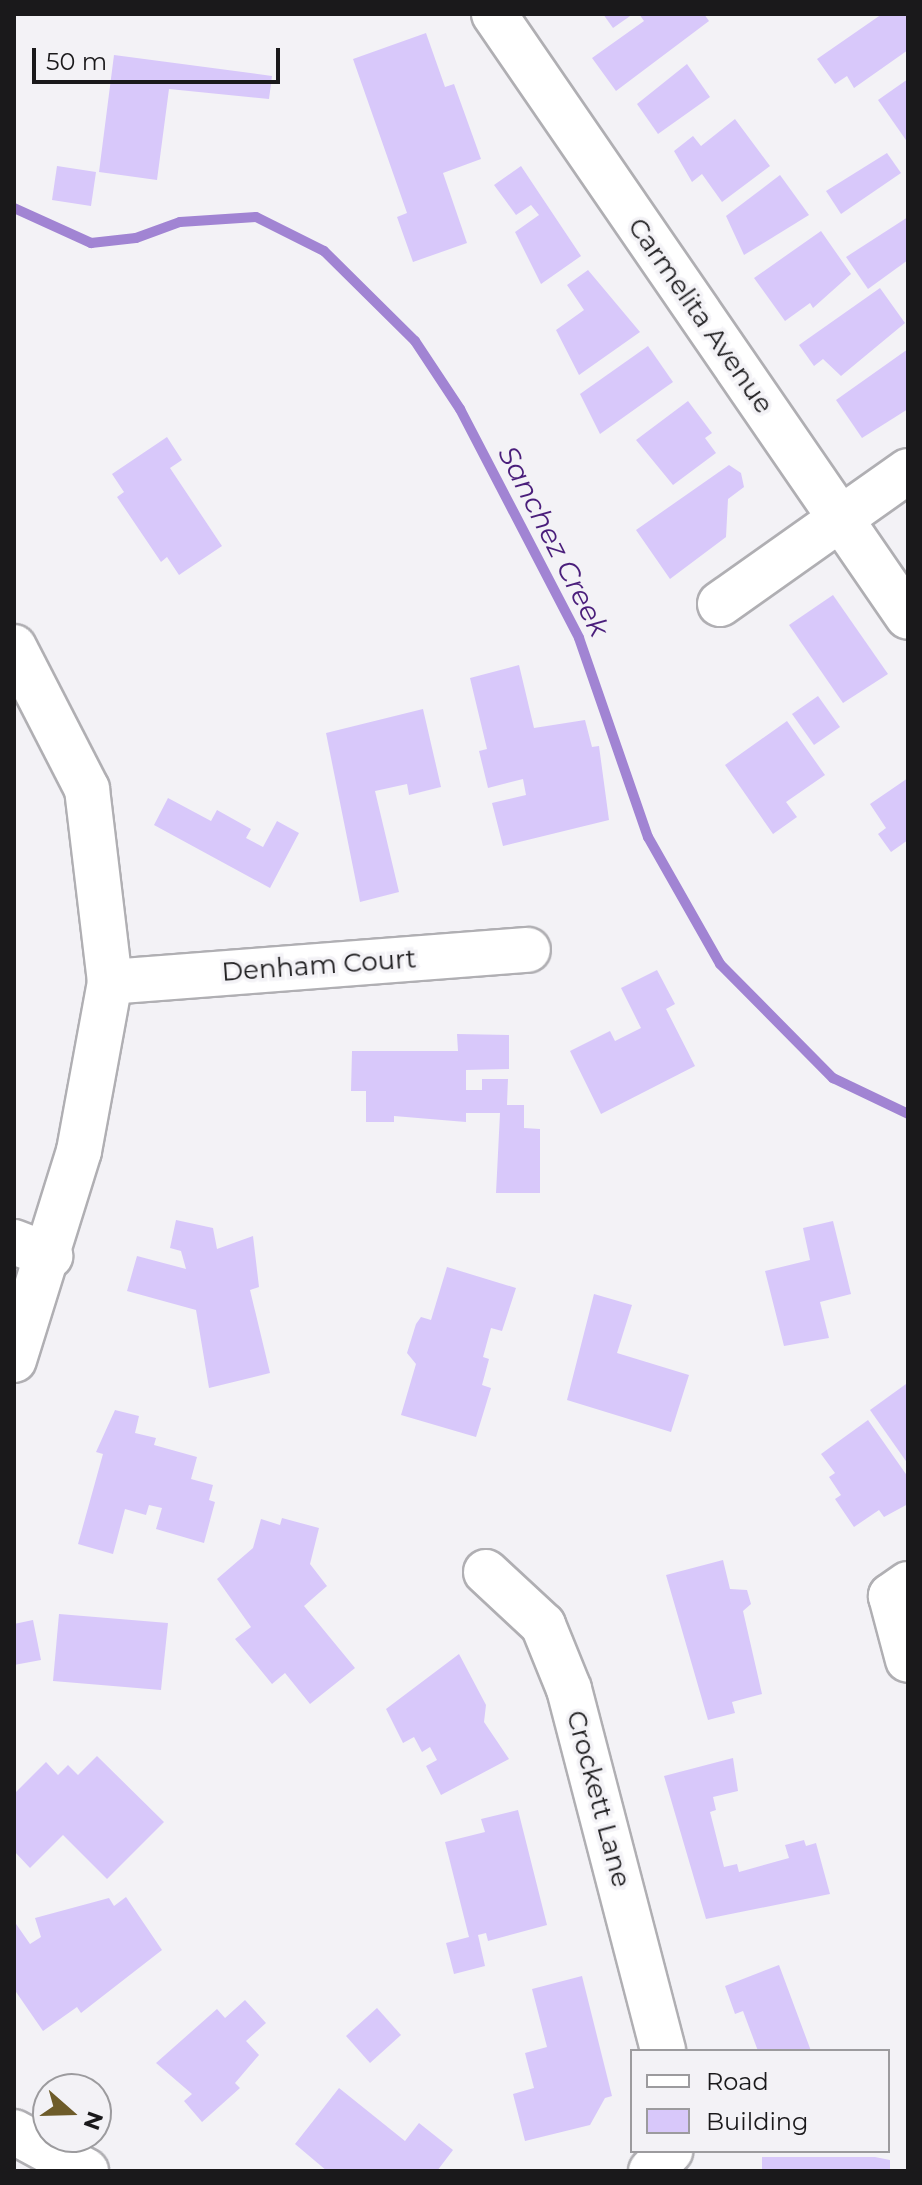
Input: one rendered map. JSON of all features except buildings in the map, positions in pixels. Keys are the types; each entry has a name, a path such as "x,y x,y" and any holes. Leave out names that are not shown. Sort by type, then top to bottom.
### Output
{"street":[{"name":"Carmelita Avenue","path":"494,14 908,617"},
{"path":"720,604 908,471"},
{"path":"14,647 87,789 110,982 79,1151 32,1249 14,1360"},
{"name":"Denham Court","path":"110,982 528,950"},
{"name":"Crockett Lane","path":"486,1572 543,1625 569,1689 662,2049"},
{"path":"900,1590 908,1660"},
{"path":"14,2132 86,2171"},
{"path":"651,2171 668,2153"}],"waterway":[{"name":"Sanchez Creek","path":"14,208 91,243 136,238 180,222 256,217 324,251 415,341 460,409 579,638 648,837 720,964 833,1078 908,1114"}]}
